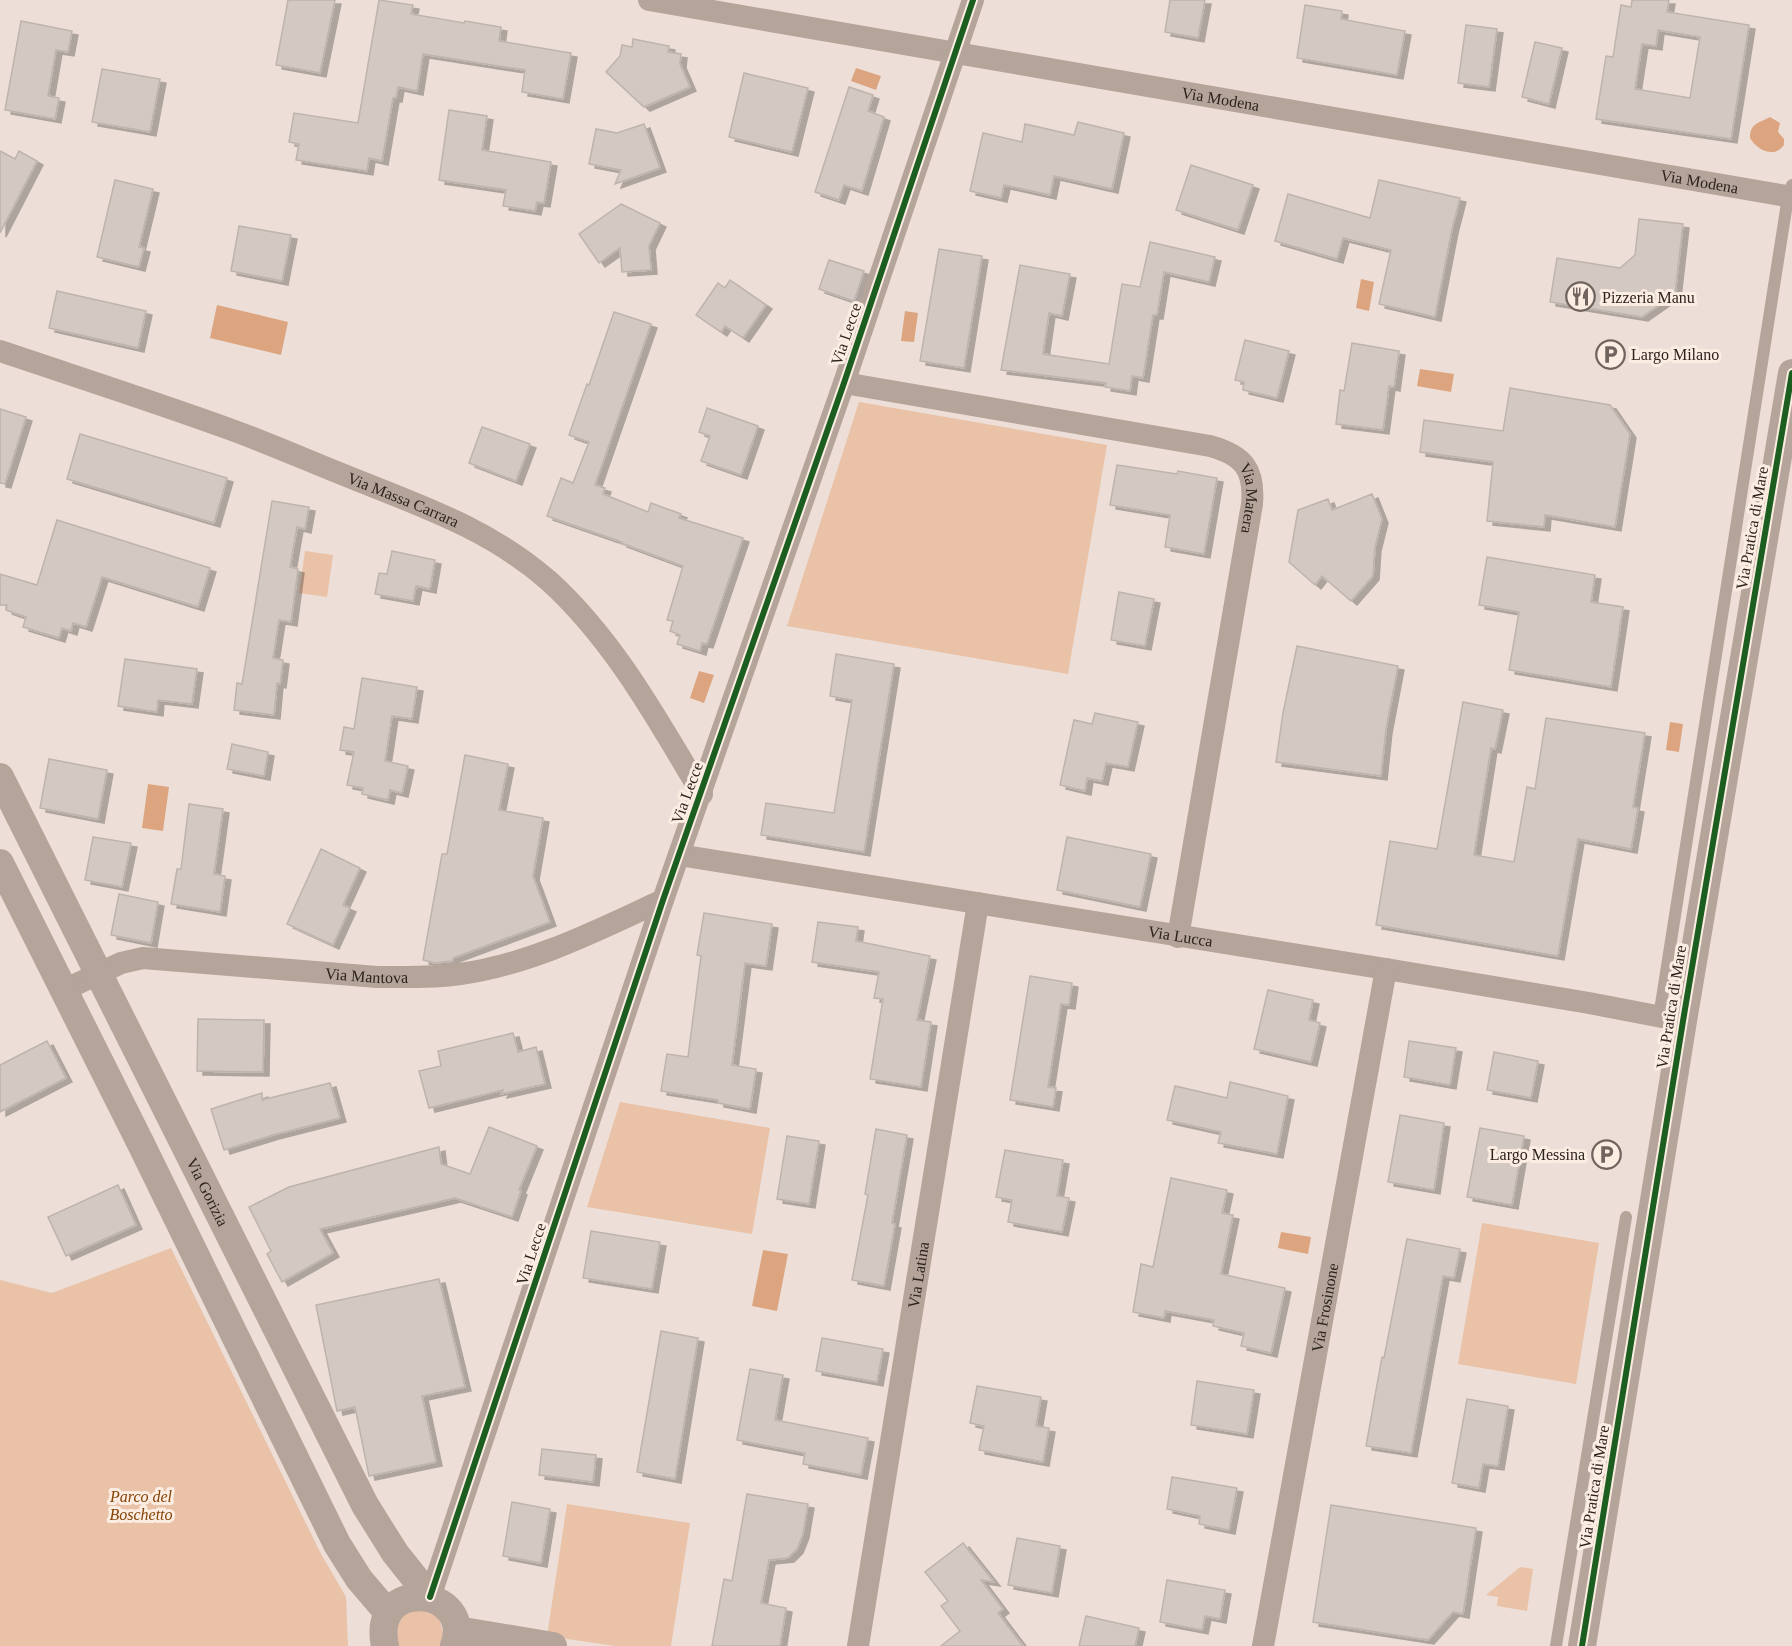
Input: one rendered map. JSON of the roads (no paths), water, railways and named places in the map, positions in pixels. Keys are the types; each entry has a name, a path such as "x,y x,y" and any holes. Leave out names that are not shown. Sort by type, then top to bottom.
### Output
{"street":[{"name":"Via Modena","path":"649,0 1791,193"},
{"name":"Via Lecce","path":"430,1597 663,900 844,383 973,0"},
{"name":"Via Massa Carrara","path":"0,351 171,408 262,442 387,492 489,537 547,580 588,623 643,697 702,794"},
{"name":"Via Pratica di Mare","path":"1582,1646 1671,1019 1792,373"},
{"name":"Via Matera","path":"844,383 1210,446 1229,452 1246,465 1252,483 1252,504 1178,937"},
{"name":"Via Gorizia","path":"0,777 365,1504 395,1553 430,1597 441,1602 450,1611 456,1638"},
{"name":"Via Lucca","path":"679,855 1386,969 1671,1019"},
{"path":"0,863 337,1544 367,1590 388,1613"},
{"name":"Via Mantova","path":"64,990 127,961 151,958 369,976 407,977 459,974 501,965 546,951 663,900"},
{"name":"Via Latina","path":"858,1646 978,903"},
{"name":"Via Frosinone","path":"1263,1646 1386,969"},
{"path":"385,1646 382,1635 383,1624 388,1613 396,1604 406,1598 430,1597"},
{"path":"456,1638 553,1646"}],"lane":[{"path":"1671,1019 1791,193"},
{"path":"1556,1646 1626,1217"}],"place":[{"name":"Pizzeria Manu","path":"1581,297"},
{"name":"Largo Milano","path":"1610,354"},
{"name":"Largo Messina","path":"1606,1154"}],"park label":[{"name":"Parco del Boschetto","path":"141,1505"}]}
